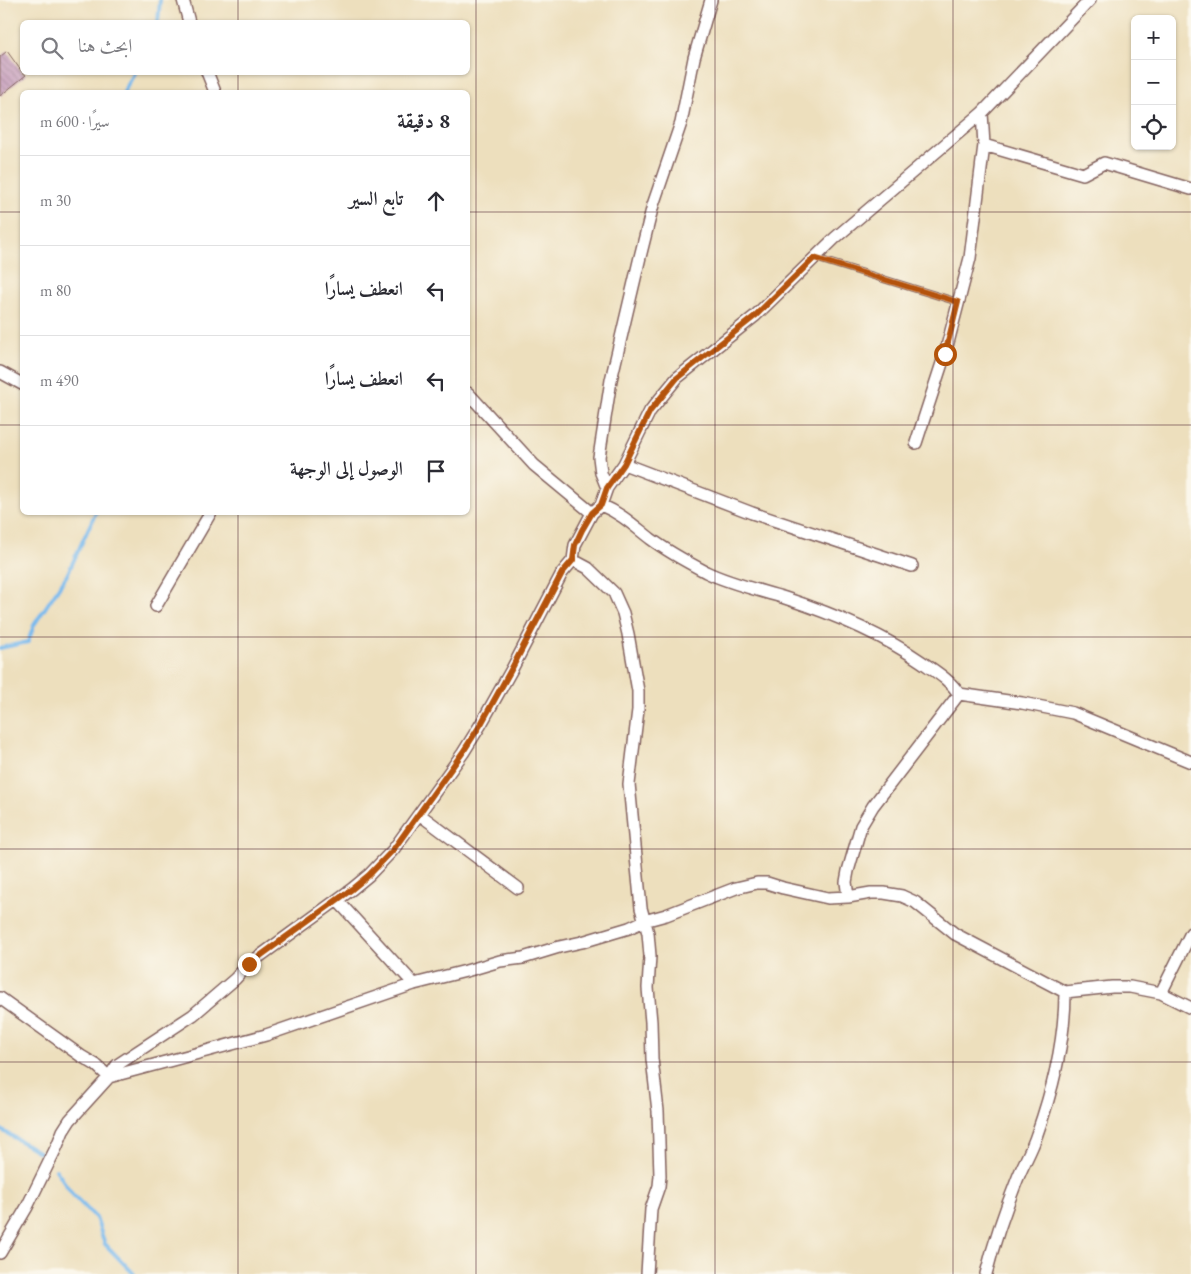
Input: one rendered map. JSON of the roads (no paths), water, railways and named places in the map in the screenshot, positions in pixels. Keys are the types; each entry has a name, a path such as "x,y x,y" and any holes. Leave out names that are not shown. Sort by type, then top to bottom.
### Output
{"street":[{"path":"183,0 188,20"},
{"path":"607,488 601,473 598,457 612,372 656,196 681,123 694,58 710,0"},
{"path":"0,1253 40,1182 63,1131 70,1120 109,1077 117,1064 193,1015 235,979 249,964 369,875 393,850 481,724 562,573 573,560 575,545 592,513 601,505 607,488 624,464 650,411 677,378 755,316 835,238 982,114 1090,0"},
{"path":"208,75 214,90"},
{"path":"916,443 945,354 970,258 984,145 982,114"},
{"path":"984,145 1083,174 1104,163 1191,190"},
{"path":"0,372 20,383"},
{"path":"470,395 534,465 592,513"},
{"path":"624,464 752,513 912,566"},
{"path":"601,505 616,511 638,526 651,539 718,577 827,612 893,643 953,685 959,694 1073,713 1191,762"},
{"path":"156,606 209,515"},
{"path":"573,560 588,568 614,593 623,613 638,691 638,710 629,784 640,900 648,933 650,956 648,988 652,1059 658,1111 660,1176 652,1209 647,1274"},
{"path":"848,897 846,882 848,871 861,826 873,806 959,694"},
{"path":"419,814 518,888"},
{"path":"109,1077 266,1035 414,984 500,961 523,958 629,928 644,920 666,915 727,891 757,882 828,898 871,893 902,896 915,902 940,924 963,939 1065,992 1130,987 1161,993 1191,1008"},
{"path":"337,900 414,984"},
{"path":"1161,993 1191,933"},
{"path":"986,1274 991,1252 1017,1180 1037,1135 1054,1078 1062,1030 1065,992"},
{"path":"0,998 80,1056 96,1065 109,1077"}],"lane":[{"path":"814,258 958,302"}],"waterway":[{"path":"158,20 160,0"},
{"path":"125,90 133,75"},
{"path":"0,648 28,642 34,625 67,575 95,515"},
{"path":"0,1129 47,1157"},
{"path":"56,1170 73,1195 96,1218 105,1244 134,1274"}]}
